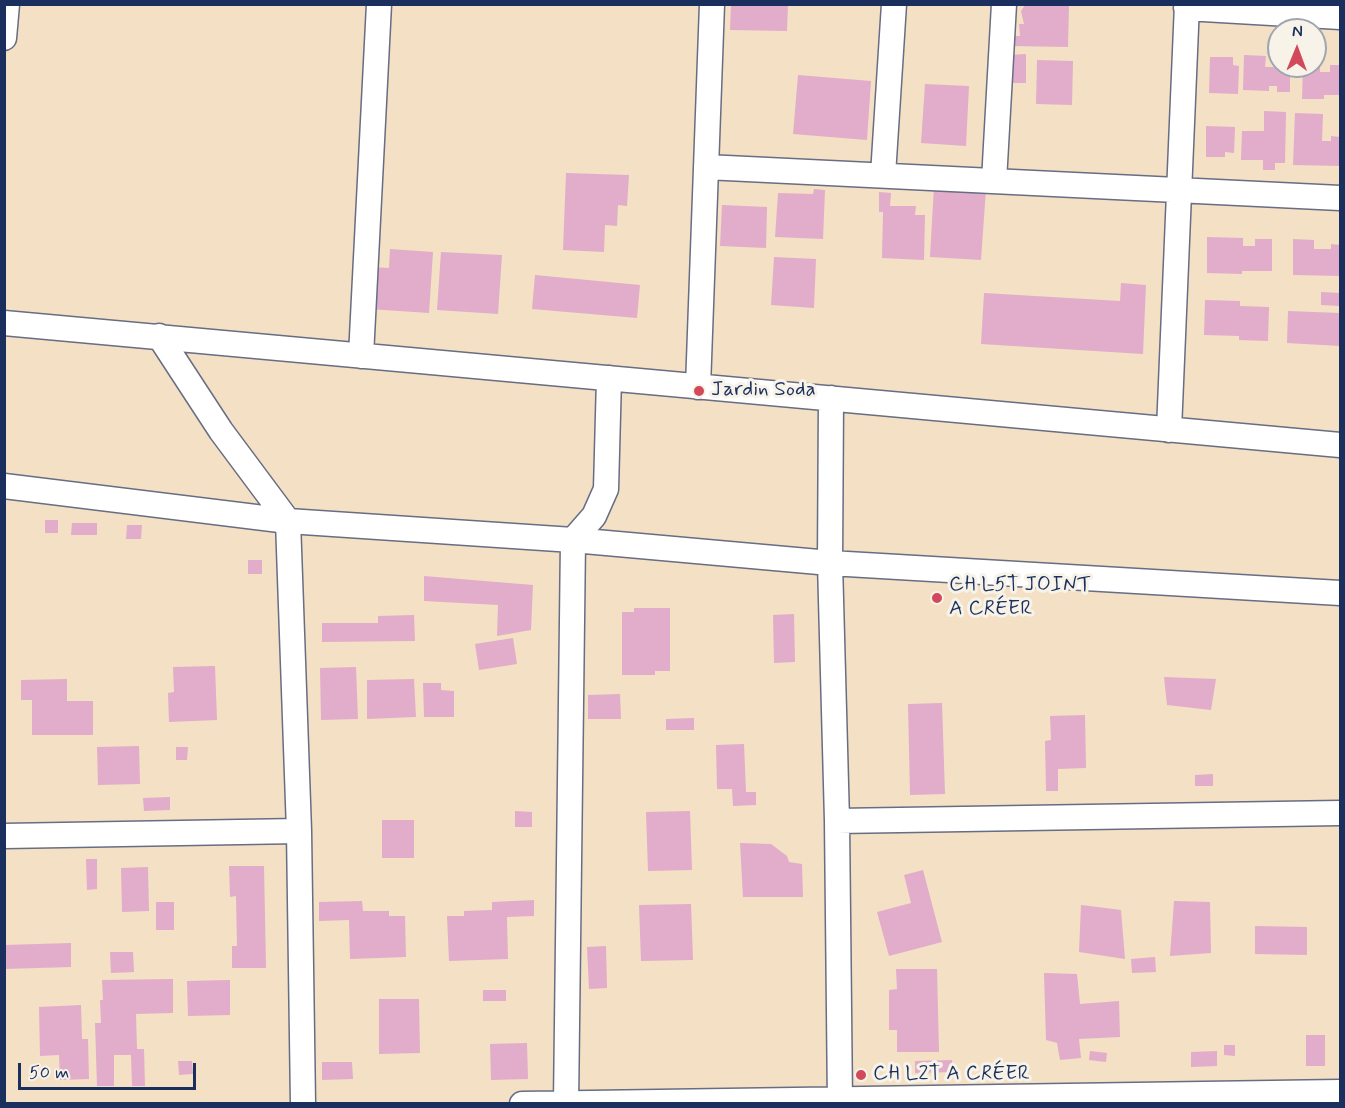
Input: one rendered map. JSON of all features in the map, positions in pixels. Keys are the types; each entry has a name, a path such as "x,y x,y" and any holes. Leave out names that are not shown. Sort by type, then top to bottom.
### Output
{"street":[{"path":"4,38 7,4"},
{"path":"361,356 379,4"},
{"path":"698,387 712,4"},
{"path":"883,176 894,4"},
{"path":"994,181 1004,4"},
{"path":"1169,430 1187,6 1341,17"},
{"path":"706,167 1341,198"},
{"path":"4,323 1341,446"},
{"path":"159,336 221,432 288,521 299,831 303,1104"},
{"path":"566,1103 573,540 594,516 606,489 609,378"},
{"path":"831,398 830,563 837,821 840,1101"},
{"path":"4,486 288,521 573,540 830,563 1341,593"},
{"path":"837,821 1341,813"},
{"path":"4,836 299,831"},
{"path":"522,1104 1341,1092"}],"building":[{"path":"731,4 788,4 787,31 730,30"},
{"path":"1025,5 1069,5 1068,47 1011,46 1011,36 1020,36 1019,24 1024,24 1021,11"},
{"path":"1026,54 1026,83 1009,83 1009,55"},
{"path":"1244,55 1266,56 1267,78 1290,78 1290,92 1277,92 1277,86 1269,86 1269,91 1243,90"},
{"path":"1210,57 1233,57 1233,65 1239,66 1238,94 1209,93"},
{"path":"1037,60 1073,61 1072,105 1036,104"},
{"path":"1330,65 1340,65 1340,95 1324,95 1324,99 1302,99 1303,78 1327,78"},
{"path":"798,75 871,81 867,140 793,134"},
{"path":"925,84 969,86 966,146 921,143"},
{"path":"1264,111 1286,112 1285,163 1275,163 1275,170 1263,170 1263,160 1241,160 1242,131 1264,131"},
{"path":"1295,113 1323,114 1322,141 1331,141 1331,136 1340,137 1340,166 1293,165"},
{"path":"1206,126 1235,127 1234,153 1225,152 1225,157 1206,157"},
{"path":"566,173 629,175 627,206 618,205 617,226 605,225 604,252 563,250"},
{"path":"934,186 986,189 981,260 930,257"},
{"path":"814,189 825,190 823,239 775,237 778,193 813,194"},
{"path":"879,192 891,193 890,206 916,206 915,215 925,215 924,260 882,258 883,212 879,212"},
{"path":"722,205 767,207 766,248 720,246"},
{"path":"1207,237 1243,238 1243,246 1255,246 1255,239 1272,239 1272,271 1242,271 1242,274 1207,273"},
{"path":"1293,239 1314,240 1314,249 1331,249 1331,244 1340,245 1340,276 1293,275"},
{"path":"390,249 433,252 429,313 369,309 371,267 389,268"},
{"path":"441,252 502,255 498,314 437,310"},
{"path":"774,257 816,259 814,308 771,305"},
{"path":"535,275 640,285 637,318 532,309"},
{"path":"1121,283 1146,285 1143,354 981,344 984,293 1120,301"},
{"path":"1321,292 1340,293 1340,306 1321,305"},
{"path":"1205,300 1240,301 1240,306 1269,307 1268,341 1239,340 1239,336 1204,335"},
{"path":"1288,311 1340,313 1340,346 1287,343"},
{"path":"45,520 58,520 58,533 45,533"},
{"path":"72,523 97,523 97,535 71,535"},
{"path":"127,525 142,525 141,539 126,539"},
{"path":"248,560 262,560 262,574 248,574"},
{"path":"424,576 533,585 531,630 497,636 498,605 424,601"},
{"path":"634,608 670,608 670,671 655,671 655,675 622,675 622,612 634,612"},
{"path":"794,614 795,662 774,663 773,615"},
{"path":"414,615 415,641 322,642 322,623 378,623 378,616"},
{"path":"513,638 517,664 479,670 475,644"},
{"path":"215,666 217,720 169,722 168,693 174,692 173,667"},
{"path":"356,667 358,719 321,720 320,668"},
{"path":"1164,677 1216,679 1211,710 1167,705"},
{"path":"67,679 67,701 93,701 93,735 32,735 32,700 21,700 21,680"},
{"path":"414,679 416,717 367,719 367,680"},
{"path":"423,683 441,683 441,690 454,691 454,717 424,717"},
{"path":"620,694 621,719 588,719 588,695"},
{"path":"942,703 945,794 910,795 908,704"},
{"path":"1085,715 1086,768 1058,769 1058,791 1046,791 1045,741 1051,740 1050,716"},
{"path":"694,718 694,730 666,730 666,719"},
{"path":"744,744 746,792 756,792 756,805 733,806 732,789 717,789 716,745"},
{"path":"139,746 140,784 98,785 97,747"},
{"path":"176,747 188,747 187,760 176,760"},
{"path":"1213,774 1213,786 1195,786 1195,775"},
{"path":"170,797 170,810 144,811 143,798"},
{"path":"515,811 532,812 532,827 515,827"},
{"path":"690,811 692,870 648,871 646,812"},
{"path":"382,820 414,820 414,858 382,858"},
{"path":"740,843 771,844 787,856 789,862 802,864 803,897 743,897"},
{"path":"86,859 97,859 97,889 87,890"},
{"path":"229,866 264,866 266,968 232,968 232,946 237,946 236,896 230,897"},
{"path":"148,867 149,911 122,912 121,868"},
{"path":"923,870 942,942 889,956 877,912 911,903 904,875"},
{"path":"534,900 534,916 507,917 508,959 449,961 447,916 464,916 464,911 492,910 492,902"},
{"path":"362,901 363,911 389,911 389,916 405,916 406,957 350,959 349,920 319,921 319,902"},
{"path":"1174,901 1210,902 1211,953 1170,956"},
{"path":"156,902 174,902 174,930 156,930"},
{"path":"691,904 693,960 641,961 639,905"},
{"path":"1081,905 1121,910 1125,959 1079,952"},
{"path":"1255,926 1307,927 1307,955 1255,954"},
{"path":"71,943 71,967 4,969 4,945"},
{"path":"606,946 607,988 589,989 587,947"},
{"path":"110,952 133,952 134,972 111,973"},
{"path":"1155,957 1156,972 1132,973 1131,959"},
{"path":"896,969 937,969 939,1052 897,1052 897,1030 889,1030 889,990 897,989"},
{"path":"1044,973 1077,974 1080,1004 1119,1001 1120,1037 1079,1039 1081,1058 1060,1060 1057,1043 1046,1040"},
{"path":"173,979 173,1013 136,1014 137,1049 144,1049 145,1086 132,1086 131,1055 114,1055 114,1086 97,1086 95,1023 101,1023 102,980"},
{"path":"230,980 230,1015 188,1016 187,981"},
{"path":"483,990 506,990 506,1001 483,1001"},
{"path":"379,999 419,999 420,1053 379,1054"},
{"path":"81,1005 82,1039 88,1039 89,1079 60,1080 59,1055 40,1056 39,1007"},
{"path":"1306,1035 1325,1035 1325,1066 1306,1066"},
{"path":"527,1043 528,1079 491,1080 490,1044"},
{"path":"1224,1045 1235,1045 1235,1056 1224,1055"},
{"path":"1090,1051 1107,1053 1106,1062 1089,1060"},
{"path":"1217,1051 1217,1066 1191,1067 1191,1052"},
{"path":"952,1060 953,1072 915,1073 915,1061"},
{"path":"178,1061 192,1061 193,1074 179,1075"},
{"path":"322,1062 352,1062 353,1079 322,1080"}],"place":[{"name":"Jardin Soda","path":"699,391"},
{"name":"CH L5T JOINT A CRÉER","path":"937,598"},
{"name":"CH L2T A CRÉER","path":"861,1075"}]}
